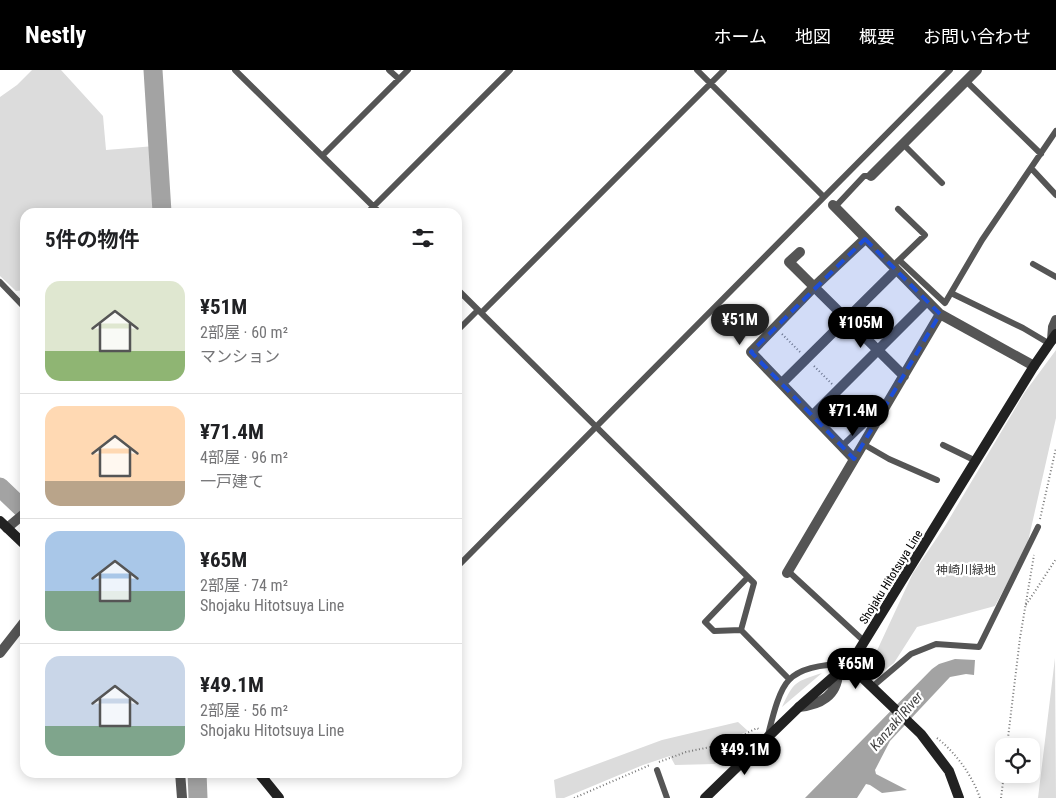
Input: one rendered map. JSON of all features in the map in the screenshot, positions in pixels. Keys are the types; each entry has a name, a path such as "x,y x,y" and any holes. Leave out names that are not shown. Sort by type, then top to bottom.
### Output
{"main road":[{"name":"Shojaku Hitotsuya Line","path":"705,798 768,736 848,664 865,642 1034,366 1053,339"},
{"path":"4,524 20,540"},
{"path":"848,664 921,734 949,771 959,798"},
{"path":"263,778 279,798"}],"street":[{"path":"871,176 977,70"},
{"path":"834,206 865,239 896,266 940,314 1034,366"},
{"path":"854,459 751,352 815,286 865,239"},
{"path":"800,252 790,262 904,376"},
{"path":"782,384 896,266"},
{"path":"813,415 927,301"},
{"path":"788,572 940,314"},
{"path":"1053,339 1053,327 1056,320"},
{"path":"4,524 20,516"},
{"path":"0,653 20,627"},
{"path":"180,778 182,798"}],"lane":[{"path":"235,70 374,207 510,70"},
{"path":"389,70 399,79"},
{"path":"322,156 408,70"},
{"path":"698,70 824,197"},
{"path":"462,326 724,70"},
{"path":"462,562 950,70"},
{"path":"966,81 1040,154"},
{"path":"898,209 926,235 896,266 945,304 982,240 1056,131"},
{"path":"903,144 942,183"},
{"path":"1031,168 1056,195"},
{"path":"834,206 864,176 871,176"},
{"path":"1033,264 1056,276"},
{"path":"0,282 20,303"},
{"path":"951,293 1023,328 1053,339"},
{"path":"462,294 754,583 741,630"},
{"path":"842,446 868,421"},
{"path":"863,444 889,459 937,480"},
{"path":"943,445 976,461"},
{"path":"872,687 911,654 936,644 979,647 1038,527"},
{"path":"788,572 865,642"},
{"path":"748,577 705,622 714,631 741,630 789,679"},
{"path":"768,736 772,717 789,679 798,673 816,667 831,664 848,664"},
{"path":"657,770 666,798"}],"path":[{"path":"775,327 868,421"},
{"path":"1038,527 1056,448"},
{"path":"1008,738 1035,547"},
{"path":"1026,606 1056,559"},
{"path":"574,798 645,767 686,752 725,744 757,728 768,736"},
{"path":"933,735 962,764 980,798"},
{"path":"1001,798 1003,783"}],"highlighted area":[{"path":"865,239 940,314 854,459 751,352"}],"green space":[{"path":"32,70 61,70 103,116 106,150 155,146 158,208 20,208 20,291 16,291 0,276 0,97 17,85"},
{"name":"神崎川緑地","path":"1056,350 1056,418 1027,546 995,606 917,627 894,663 878,675 874,657 913,573 945,526 1025,392"},
{"path":"1055,658 1056,798 1038,798"},
{"path":"822,673 782,707 796,684 806,678"},
{"path":"738,722 748,731 727,741 732,751 715,764 675,765 670,756 643,765 564,798 556,798 554,780 662,740"}],"water":[{"name":"Kanzaki River","path":"955,659 975,660 974,675 966,674 950,677 890,741 875,770 876,774 907,790 882,793 866,784 857,798 805,798 932,669 939,664"}],"waterway":[{"path":"153,70 162,208"},
{"path":"0,487 20,506"},
{"path":"197,778 198,798"}]}
